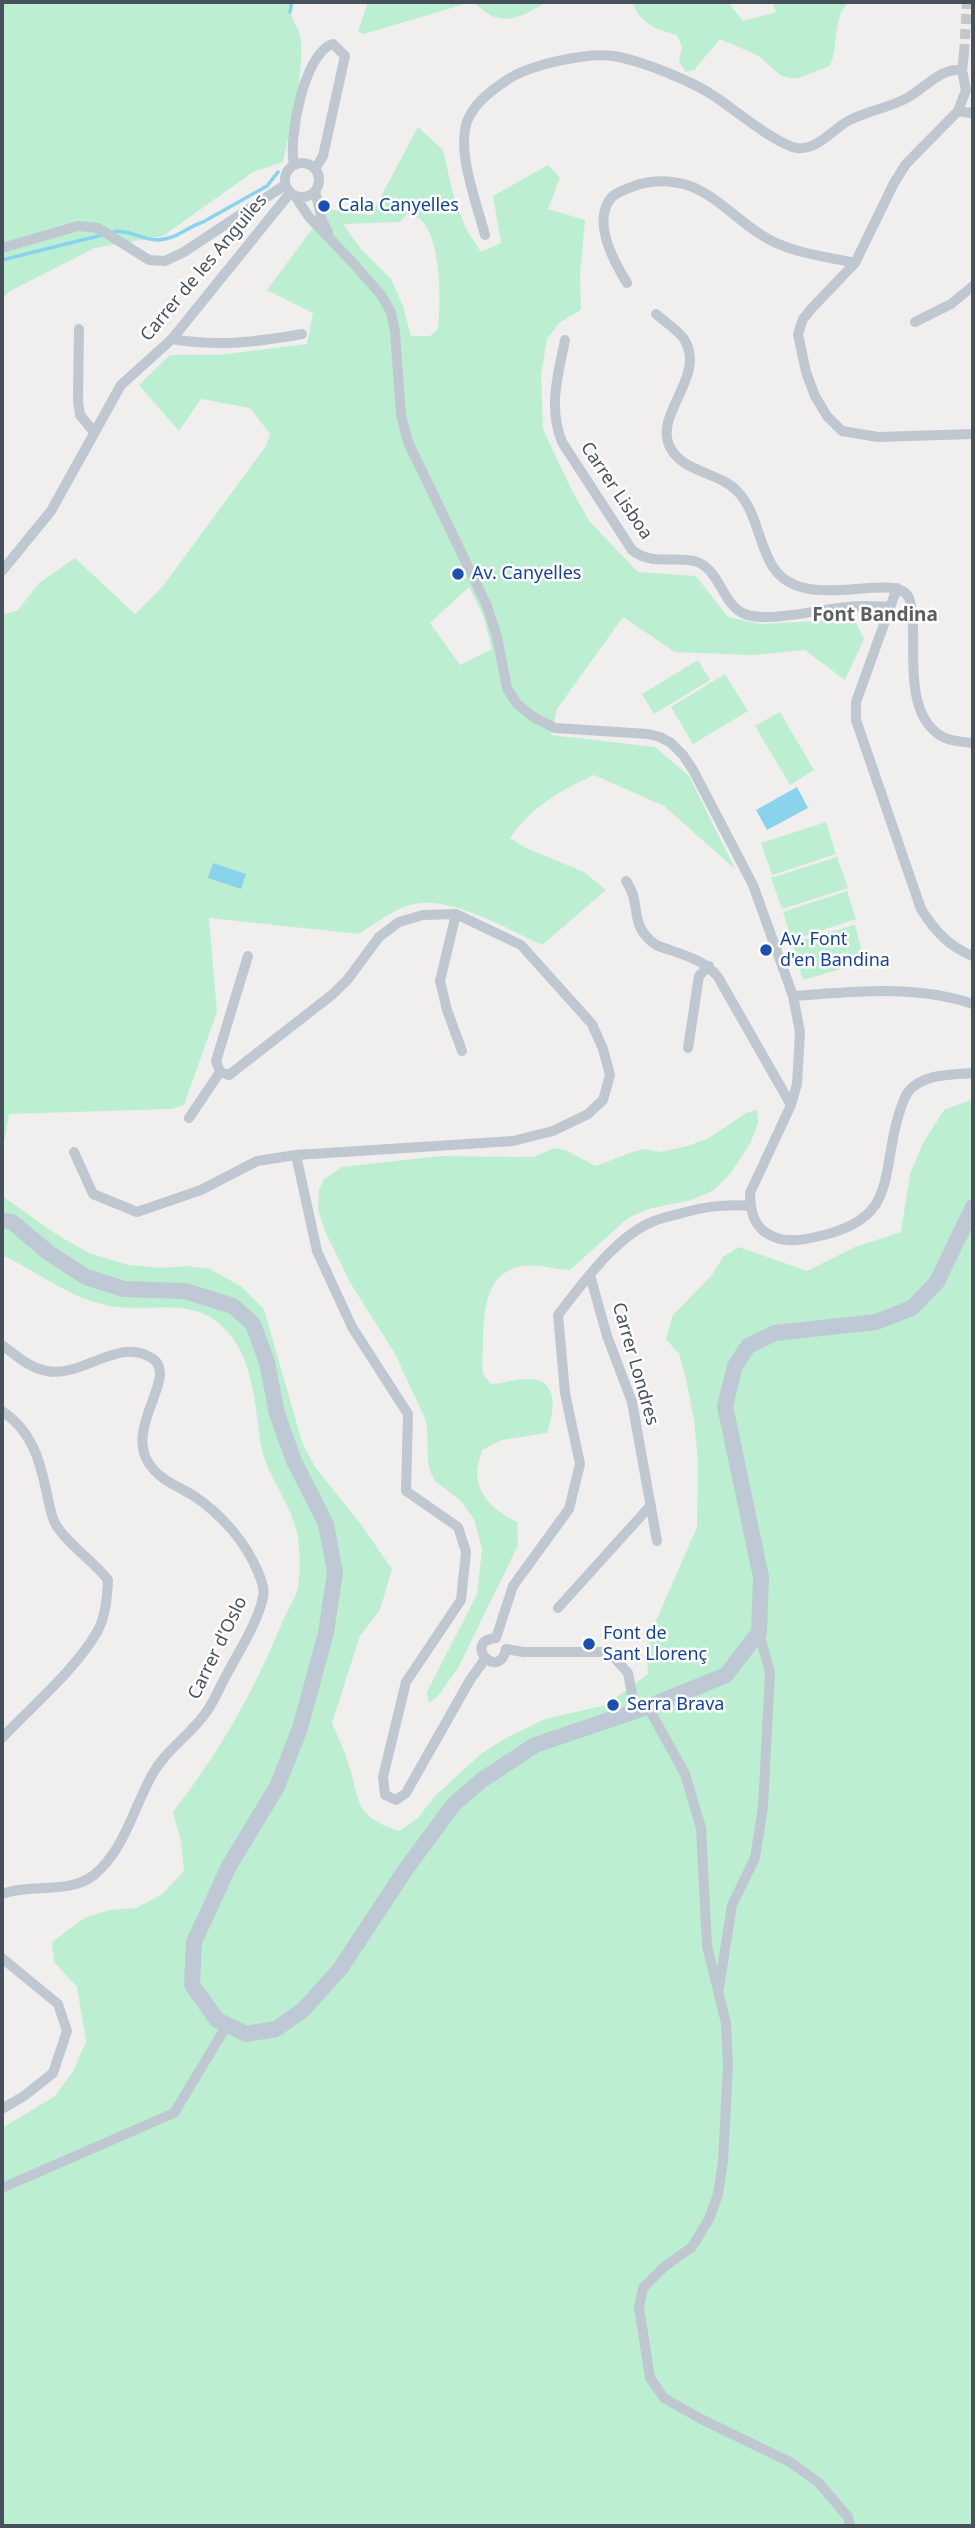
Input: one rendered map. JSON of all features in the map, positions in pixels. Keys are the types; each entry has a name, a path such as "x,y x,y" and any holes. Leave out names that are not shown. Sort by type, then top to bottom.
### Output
{"main road":[{"path":"2,1220 12,1222 49,1253 86,1277 124,1289 185,1291 233,1306 253,1324 267,1362 277,1414 294,1461 326,1524 335,1572 326,1633 300,1728 277,1787 229,1867 194,1942 192,1985 217,2020 246,2034 276,2029 303,2010 340,1969 406,1868 454,1804 482,1780 535,1745 641,1709 726,1675 759,1632 761,1577 725,1406 735,1366 747,1346 775,1333 876,1322 912,1308 937,1282 973,1207"}],"street":[{"path":"294,165 292,142 307,74 321,51 333,44 345,56 323,156 315,170"},
{"path":"964,54 962,70 966,90 958,111 906,164 855,263 812,308 800,326 799,341 806,372 821,406 836,427 851,434 878,437 973,434"},
{"path":"485,235 464,152 466,126 470,116 489,93 514,75 530,68 547,63 603,56 638,63 713,95 785,144 803,148 820,141 848,121 905,99 944,73 962,70"},
{"path":"958,111 973,111"},
{"path":"333,242 322,220 315,191 319,180 315,170 305,164 294,165 286,173 290,191 309,217 381,295 391,312 401,415 408,442 487,606 497,637 507,688 517,704 555,728 648,734 671,743 684,755 753,885 793,996 800,1031 797,1084 791,1105 754,1182 750,1206 755,1222 763,1231 777,1239 795,1240 822,1235 860,1221 874,1210 884,1188 897,1119 909,1091 933,1076 973,1073"},
{"path":"627,283 612,260 606,239 606,206 618,193 650,182 685,184 697,188 773,242 797,251 855,263"},
{"path":"290,191 302,197 315,191"},
{"path":"2,248 78,226 98,228 149,260 166,261 290,191"},
{"name":"Carrer de les Anguiles","path":"2,571 51,511 121,385 172,339 290,191"},
{"path":"915,322 951,304 973,286"},
{"path":"656,314 684,339 690,356 687,374 667,424 668,444 674,455 685,464 720,479 738,491 751,513 766,556 775,571 789,583 815,591 886,586 897,588 909,597 918,702 925,721 945,738 973,743"},
{"path":"79,329 80,415 94,432"},
{"path":"172,339 203,344 250,343 302,334"},
{"name":"Carrer Lisboa","path":"565,340 555,388 555,426 562,442 632,550 648,559 693,561 704,566 735,610 748,616 766,617 849,606 890,607"},
{"path":"897,588 856,702 856,720 920,909 943,938 961,952 973,956"},
{"path":"626,881 633,893 638,925 650,940 709,966 718,977 791,1105"},
{"path":"456,914 440,981 462,1051"},
{"path":"74,1152 93,1194 137,1212 201,1191 257,1161 296,1154 513,1140 553,1132 588,1114 603,1100 610,1075 592,1024 521,945 456,914 423,915 399,922 379,937 348,979 333,994 229,1075 220,1072"},
{"path":"220,1072 216,1061 248,956"},
{"path":"688,1048 699,976 709,966"},
{"path":"793,996 896,991 937,994 973,1004"},
{"path":"190,1118 220,1072"},
{"path":"296,1154 317,1251 352,1327 408,1414 406,1491 458,1527 466,1552 461,1600 406,1682 383,1777 385,1795 396,1800 406,1793 470,1679 485,1659"},
{"path":"496,1638 513,1586 569,1509 580,1464 565,1393 558,1315 590,1275 638,1229 654,1221 708,1206 750,1206"},
{"name":"Carrer Londres","path":"590,1275 607,1336 632,1402 657,1541"},
{"name":"Carrer d'Oslo","path":"2,1345 33,1367 48,1372 74,1371 101,1357 132,1351 155,1360 161,1368 161,1378 145,1417 141,1441 144,1454 160,1478 192,1495 223,1518 257,1570 264,1595 245,1639 207,1712 164,1754 127,1829 104,1865 92,1877 73,1884 14,1889 2,1894"},
{"path":"2,1411 17,1422 38,1455 55,1524 97,1565 108,1580 107,1606 97,1632 79,1658 2,1738"},
{"path":"558,1608 651,1505"},
{"path":"718,1998 732,1905 755,1858 763,1807 770,1673 759,1632"},
{"path":"496,1638 503,1642 506,1649 499,1661 493,1662 485,1659 483,1644 496,1638"},
{"path":"506,1649 523,1652 609,1652 628,1673 641,1709 685,1774 701,1828 707,1946 726,2023 728,2066 723,2161 718,2194 709,2219 692,2247 664,2267 643,2288 639,2307 650,2378 664,2398 790,2462 819,2483 848,2517 850,2526"},
{"path":"2,1958 58,2004 67,2031 53,2073 2,2109"},
{"path":"2,2188 174,2112 227,2025"}],"green space":[{"path":"2,2 292,2 293,20 300,37 301,58 296,103 283,162 253,172 163,236 95,248 10,291 2,299"},
{"path":"368,2 548,2 526,13 503,19 468,3 364,34 358,32"},
{"path":"624,2 728,2 743,21 776,12 773,2 849,2 840,16 830,66 798,78 789,78 780,75 759,56 720,39 694,70 686,72 679,62 682,47 677,35 650,25 632,3"},
{"path":"418,127 443,150 453,194 466,229 481,252 501,243 493,196 548,165 560,178 548,209 585,220 580,274 581,310 559,323 547,339 541,375 543,429 590,522 638,572 696,576 728,617 761,624 854,619 864,639 845,680 805,650 752,655 675,652 623,617 557,709 551,735 655,747 689,776 735,869 664,806 594,775 537,808 510,838 526,848 584,872 606,890 542,945 483,917 435,903 404,907 359,934 209,918 217,1012 184,1105 171,1109 9,1114 2,1153 2,615 18,610 39,583 75,558 135,614 163,586 266,446 270,434 250,408 201,399 179,431 139,385 170,355 219,355 307,344 313,313 267,290 327,209 371,215","holes":["407,214 421,220 428,230 436,257 439,318 438,329 430,336 411,336 403,306 391,279 361,249 343,224 400,222","469,587 483,615 492,649 460,665 430,623"]},
{"path":"698,660 710,680 654,714 642,694"},
{"path":"725,674 748,711 693,744 671,707"},
{"path":"780,712 814,770 790,785 755,726"},
{"path":"826,822 836,854 772,875 761,843"},
{"path":"837,857 848,888 782,909 771,878"},
{"path":"847,891 856,919 792,940 783,912"},
{"path":"855,925 865,962 803,980 792,943"},
{"path":"973,1099 973,2526 2,2526 2,2128 55,2096 74,2070 86,2041 77,1987 54,1962 52,1942 84,1918 110,1910 136,1908 161,1895 184,1871 181,1842 173,1812 220,1745 247,1698 295,1595 300,1564 295,1526 264,1457 249,1375 236,1342 210,1317 198,1312 101,1304 62,1288 2,1255 2,1196 59,1236 91,1254 129,1265 210,1269 242,1287 264,1309 302,1442 315,1467 392,1569 380,1610 360,1636 332,1723 347,1759 360,1804 373,1819 399,1831 417,1819 435,1796 482,1753 545,1719 606,1705 648,1674 647,1650 656,1621 697,1527 698,1461 694,1420 679,1354 666,1339 673,1315 712,1275 723,1257 739,1247 807,1271 855,1247 901,1232 910,1174 923,1143 944,1110"},
{"path":"757,1110 758,1123 750,1144 730,1174 714,1190 692,1200 648,1209 628,1218 570,1270 522,1266 506,1272 498,1278 493,1287 484,1318 484,1376 491,1384 525,1379 544,1383 552,1397 552,1415 547,1433 501,1440 482,1450 477,1472 480,1489 490,1503 517,1522 518,1545 458,1668 438,1696 429,1703 427,1692 477,1594 482,1549 474,1519 461,1501 435,1481 430,1471 424,1416 394,1352 351,1284 325,1231 318,1210 319,1189 324,1179 342,1167 441,1156 533,1157 554,1148 565,1150 596,1166 645,1149 661,1152 688,1146 709,1138 746,1113"}],"water":[{"path":"797,787 808,808 767,830 756,810"},
{"path":"213,863 246,874 241,889 208,878"}],"waterway":[{"path":"290,12 292,2"},
{"path":"109,233 121,232 157,240 171,238 267,186 278,172"},
{"path":"2,260 102,235"}],"tunnel":[{"path":"964,54 967,2"}],"place":[{"name":"Cala Canyelles","path":"324,206"},
{"name":"Av. Canyelles","path":"458,574"},
{"name":"Av. Font d'en Bandina","path":"766,950"},
{"name":"Font de Sant Llorenç","path":"589,1644"},
{"name":"Serra Brava","path":"613,1705"}],"district":[{"name":"Font Bandina","path":"875,616"}]}
